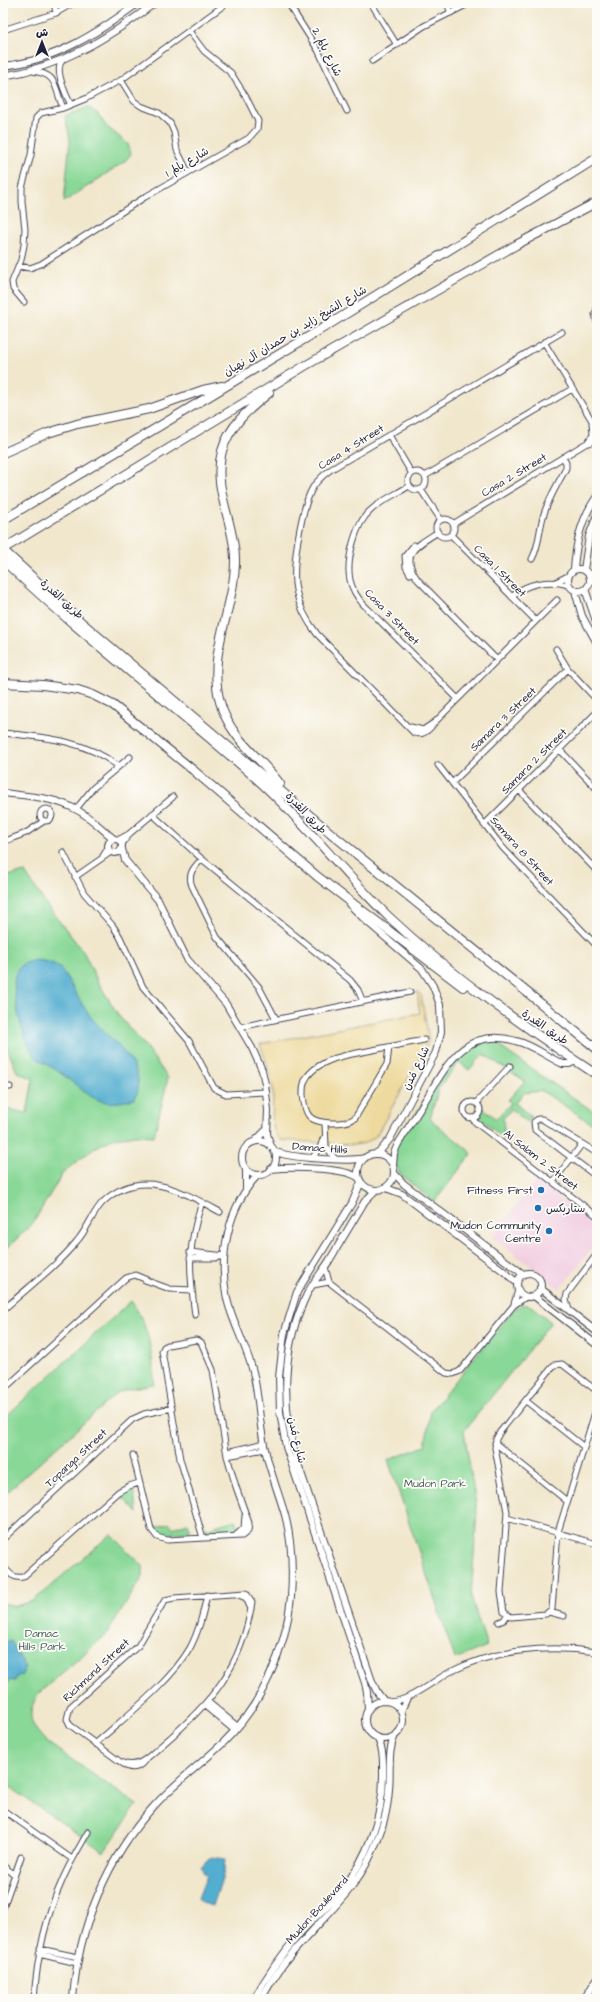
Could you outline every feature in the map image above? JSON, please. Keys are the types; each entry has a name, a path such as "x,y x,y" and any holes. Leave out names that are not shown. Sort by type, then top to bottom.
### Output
{"main road":[{"name":"شارع الشيخ زايد بن حمدان آل نهيان","path":"3,520 333,322 597,158"},
{"path":"557,183 572,179 597,164"},
{"path":"3,549 304,367 516,245 597,202"},
{"path":"287,795 272,775 250,753 238,738 220,702 217,672 218,652 232,598 235,567 233,535 222,494 219,472 225,442 236,423 253,406 304,367"},
{"path":"3,453 48,433 77,424 149,409 203,390 225,386"},
{"name":"طريق القدرة","path":"3,549 78,624 287,795 333,835 597,1049"},
{"name":"طريق القدرة","path":"3,560 263,785 307,828 363,891 448,969 502,1011 597,1075"},
{"path":"3,683 43,685 78,690 93,695 113,705 182,760 344,898 456,982 502,1011"}],"street":[{"path":"54,3 56,13"},
{"path":"3,30 56,13 73,3"},
{"path":"3,72 7,70 5,65 42,57 74,44 98,31 138,3"},
{"path":"3,76 32,71 62,61 103,40 155,3"},
{"path":"24,302 12,285 12,278 18,266 25,237 22,188 31,156 34,121 41,113 71,105 121,80 227,3"},
{"name":"شارع بالم 2","path":"288,3 318,50 347,111"},
{"path":"371,3 397,45"},
{"path":"447,3 451,13"},
{"path":"372,61 424,26 451,13 459,6 470,3"},
{"name":"شارع بالم 1","path":"18,266 30,268 38,266 188,172 253,136 258,125 256,118 234,77 224,66 204,51 189,31"},
{"path":"62,61 59,66 60,76 71,105"},
{"path":"32,71 45,72 52,78 63,108"},
{"path":"52,78 55,75 60,76"},
{"path":"121,80 134,101 141,106 159,112 170,123 174,132 177,150 188,172"},
{"path":"55,89 60,90 63,86"},
{"path":"597,309 595,314 597,322"},
{"name":"Casa 4 Street","path":"556,600 435,722 429,730 422,734 414,733 312,627 305,616 295,588 295,560 310,492 315,483 330,470 562,332"},
{"path":"544,342 597,428"},
{"path":"425,476 572,389"},
{"path":"585,444 593,435 591,420"},
{"path":"389,435 412,474"},
{"name":"Casa 2 Street","path":"453,524 585,444 592,442 597,435"},
{"path":"532,559 550,497 566,468 566,463 563,457"},
{"path":"412,474 420,473 425,476"},
{"path":"412,474 408,481 410,486 416,490 421,490"},
{"path":"421,490 426,482 425,476"},
{"name":"Casa 3 Street","path":"410,486 376,506 362,520 352,550 349,570 350,580 357,597 363,604 458,699"},
{"path":"421,490 441,520"},
{"path":"512,597 524,588 555,582 568,576 574,569 579,532 584,518 597,496"},
{"path":"590,583 585,571 589,536 597,515"},
{"path":"441,520 449,520 453,524 454,530 451,535 442,536 438,532 437,524 441,520"},
{"path":"438,532 414,549 409,558 410,568 418,580 497,660"},
{"name":"Casa 1 Street","path":"451,535 536,621"},
{"path":"574,569 585,571 597,577 585,589 575,590"},
{"path":"568,576 568,585"},
{"path":"555,582 568,585 575,590 582,616 597,643"},
{"path":"585,589 597,624"},
{"path":"556,649 568,669 597,700"},
{"name":"Samara 3 Street","path":"452,783 568,669"},
{"name":"Samara 2 Street","path":"484,825 597,712"},
{"path":"3,733 47,738 72,743 94,751 118,766"},
{"path":"560,750 597,789"},
{"path":"76,809 93,788 130,756"},
{"name":"Samara 8 Street","path":"438,765 484,825 508,853 597,946"},
{"path":"519,790 597,871"},
{"path":"3,793 49,799 76,809 102,831 158,900 187,959 223,1001 240,1026 257,1058 266,1092 267,1129 274,1163 271,1169 258,1175 246,1188 231,1222 225,1256 227,1298 254,1375 264,1446 285,1517 289,1537 291,1557 290,1598 283,1638 274,1664 260,1694 236,1728 224,1742 184,1776 159,1800 128,1838 107,1874 94,1904 78,1960 73,1999"},
{"path":"75,877 102,857 173,797"},
{"path":"152,814 202,859 350,980 358,990 363,1002"},
{"path":"3,842 26,833 44,821"},
{"path":"63,852 84,893 113,926 142,987 188,1042 214,1088 226,1094 266,1092"},
{"path":"202,859 191,871 190,881 192,886 217,937 259,987 276,1019"},
{"name":"شارع مُدن","path":"344,898 365,920 418,964 430,980 436,992 441,1019 440,1039 433,1058 390,1139 382,1150 375,1154"},
{"path":"240,1026 410,992"},
{"path":"389,1047 387,1064 356,1116 344,1122 325,1122 311,1118 305,1110 303,1088 308,1076 325,1063 336,1058 389,1047 424,1040"},
{"name":"شارع مُدن","path":"393,1166 396,1148 452,1058 461,1050 483,1040 516,1040 563,1064 569,1064 576,1061"},
{"path":"476,1103 510,1066"},
{"path":"3,1087 10,1087"},
{"path":"414,1095 424,1101"},
{"path":"470,1102 476,1103 480,1111 477,1116 472,1118 466,1115 464,1109 470,1102"},
{"path":"477,1116 480,1125"},
{"name":"Al Salam 2 Street","path":"472,1118 597,1216"},
{"path":"597,1153 542,1119 534,1122 536,1130 597,1177"},
{"path":"313,1157 320,1148 324,1134 325,1122"},
{"path":"246,1188 246,1169 243,1164 242,1154 249,1145 267,1129"},
{"path":"324,1134 327,1149 336,1159 335,1166 337,1171"},
{"path":"254,1142 261,1142 272,1149"},
{"path":"553,1182 582,1144"},
{"name":"Damac Hills","path":"272,1149 282,1155 355,1160 366,1158"},
{"path":"375,1154 388,1158 393,1166 394,1173 392,1181 386,1188 375,1191 365,1187 360,1180 359,1167 366,1158 375,1154"},
{"name":"Damac Hills","path":"271,1169 293,1168 337,1171 351,1173 360,1180"},
{"path":"246,1169 258,1175"},
{"path":"394,1173 404,1184 524,1274 535,1275 540,1280 540,1288 534,1296"},
{"name":"شارع مُدن","path":"360,1180 352,1203 297,1292 284,1334 279,1377 280,1412 286,1447 368,1692 368,1709"},
{"path":"3,1310 71,1248 84,1232 102,1204 112,1195 137,1185 164,1185 220,1212"},
{"path":"386,1188 406,1197 506,1273 526,1297"},
{"name":"شارع مُدن","path":"375,1191 366,1201 325,1267 312,1285 298,1317 288,1358 286,1400 296,1458 370,1677 377,1692 387,1702"},
{"path":"195,1314 190,1255 192,1233 202,1202"},
{"path":"190,1255 215,1258 225,1256"},
{"path":"569,1310 566,1300 567,1294 595,1256"},
{"path":"325,1267 329,1282 446,1373 453,1374 460,1371 514,1304 526,1297 534,1296 597,1345"},
{"path":"514,1304 517,1287 524,1274"},
{"path":"3,1390 121,1282 132,1275 139,1276 170,1289 192,1290"},
{"path":"312,1285 329,1282"},
{"path":"540,1288 597,1332"},
{"path":"133,1455 151,1529 157,1537 167,1540 203,1538 234,1536 244,1528 245,1515 227,1454 213,1370 201,1342 196,1340 173,1344 166,1351 163,1359 182,1464 203,1538"},
{"path":"564,1616 550,1612 543,1615 515,1617 507,1615 503,1608 501,1592 507,1518 495,1443 500,1432 554,1365 558,1363 566,1366 597,1391"},
{"path":"526,1401 584,1447"},
{"path":"550,1612 552,1605 558,1532 597,1406"},
{"name":"Topanga Street","path":"3,1539 133,1419 144,1414 172,1408"},
{"path":"495,1443 567,1501"},
{"path":"227,1454 264,1446"},
{"path":"3,1566 15,1577 23,1577 118,1492 129,1486 139,1484"},
{"path":"507,1518 597,1544"},
{"name":"Richmond Street","path":"243,1592 249,1595 252,1602 251,1610 246,1630 234,1661 221,1685 207,1704 188,1723 144,1760 135,1765 123,1763 70,1725 67,1719 70,1707 138,1646 165,1600 207,1595 243,1592"},
{"path":"95,1744 163,1682 182,1660 196,1634 207,1595"},
{"path":"499,1622 504,1620 507,1615"},
{"path":"387,1702 397,1706 401,1712 402,1724 395,1735 383,1739 376,1738 366,1727 365,1715 368,1709 378,1702 407,1699 452,1671 502,1654 527,1650 554,1648 597,1652"},
{"path":"401,1712 407,1699"},
{"path":"207,1704 236,1728"},
{"name":"Mudon Boulevard","path":"261,1999 295,1950 342,1900 366,1866 378,1838 386,1813 389,1791 390,1748 395,1735"},
{"name":"Mudon Boulevard","path":"254,1999 271,1971 292,1944 342,1890 365,1853 374,1827 382,1792 381,1745 376,1738"},
{"path":"3,1810 72,1859"},
{"path":"34,1999 40,1952 53,1903 72,1859 88,1832"},
{"path":"3,1908 21,1857"},
{"path":"3,1866 14,1874"},
{"path":"40,1952 78,1960"},
{"path":"584,1999 597,1979"}],"shaded area":[{"name":"Mudon Community Centre","path":"536,1180 597,1227 597,1242 560,1289 492,1237"}],"green space":[{"path":"88,107 98,114 106,126 128,144 131,154 124,162 64,202 70,139 65,116"},
{"path":"25,872 45,903 83,951 98,982 119,1016 146,1047 168,1078 154,1136 136,1135 114,1138 98,1146 76,1162 62,1174 33,1223 3,1252 3,1108 27,1113 33,1079 17,1072 3,1038 3,877"},
{"path":"491,1040 499,1041 503,1049 597,1114 597,1127 542,1091 524,1093 515,1103 531,1117 527,1122 511,1109 503,1119 505,1139 480,1117 482,1107 496,1119 511,1103 508,1100 525,1081 483,1054 469,1070 459,1062 439,1087 430,1119 472,1153 435,1201 431,1200 400,1174 395,1163 396,1147 429,1092 466,1047"},
{"path":"131,1301 146,1330 153,1362 154,1384 127,1389 117,1393 3,1496 3,1419"},
{"name":"Mudon Park","path":"522,1304 531,1306 551,1322 464,1431 477,1511 471,1597 487,1646 455,1659 388,1460 425,1446 431,1411 514,1309"},
{"path":"125,1489 131,1489 134,1494 137,1513 119,1493"},
{"path":"235,1520 238,1527 233,1531 206,1532 205,1529"},
{"path":"170,1523 172,1528 188,1523 190,1529 189,1532 163,1534 158,1532 156,1527"},
{"name":"Damac Hills Park","path":"111,1534 143,1566 143,1576 107,1634 39,1693 32,1707 31,1714 37,1731 48,1743 137,1805 104,1852 3,1783 3,1603 15,1606 33,1601"}],"sand":[{"path":"417,991 421,995 429,1041 376,1136 366,1143 354,1145 281,1140 274,1130 272,1117 272,1083 260,1044 420,1013"}],"water":[{"path":"35,960 49,962 61,969 90,1016 126,1054 138,1076 138,1087 134,1099 120,1102 100,1101 92,1097 34,1055 25,1038 21,1026 14,988 17,970 25,963"},
{"path":"7,1641 11,1641 25,1667 22,1675 17,1676 15,1681 9,1680 7,1684 4,1685 3,1645"},
{"path":"212,1857 225,1859 224,1872 213,1906 202,1903 198,1898 207,1875 201,1867"}],"place":[{"name":"Fitness First","path":"541,1190"},
{"name":"ستاربكس","path":"538,1208"},
{"name":"Mudon Community Centre","path":"549,1231"}]}
